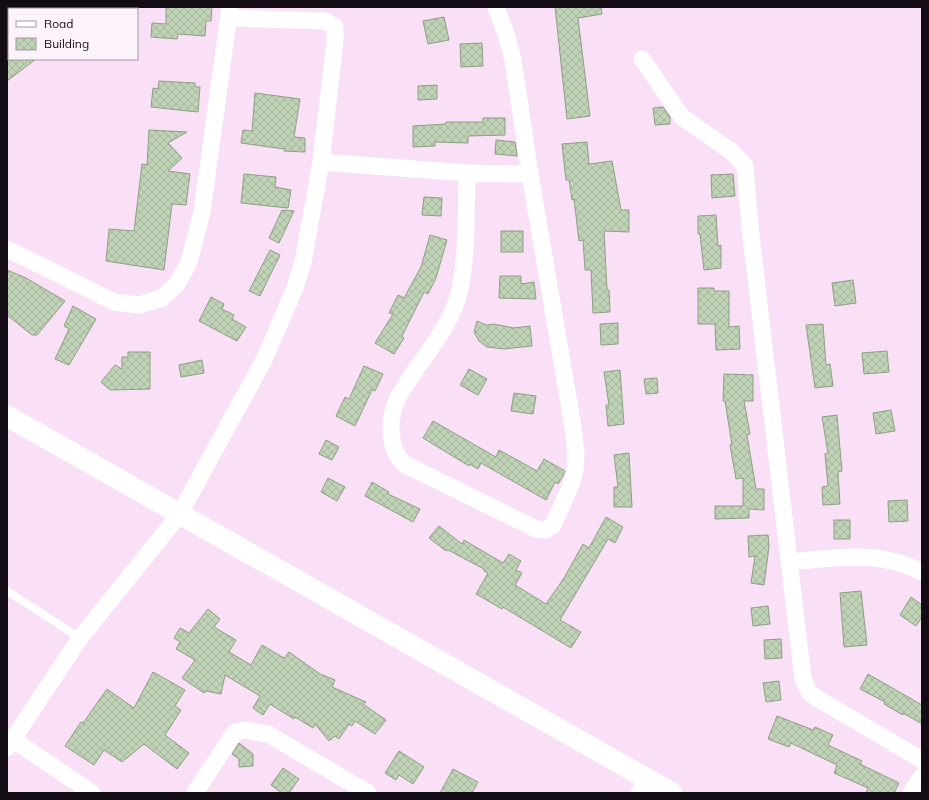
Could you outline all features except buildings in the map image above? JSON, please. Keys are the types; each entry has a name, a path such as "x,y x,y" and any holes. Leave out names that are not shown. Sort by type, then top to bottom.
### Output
{"street":[{"path":"467,173 463,272 457,299 448,322 399,397 392,421 391,436 399,459 404,464 536,529 545,530 553,525 570,487 575,471 576,454 573,427 530,174 513,60 496,7"},
{"path":"7,249 114,302 139,305 162,298 177,284 189,262 202,212 230,13 326,22 335,27 335,41 321,162 304,262 295,288 264,360 180,515 80,638 10,743 92,793"},
{"path":"642,59 682,117 732,152 745,166 750,228 803,679 809,692 922,760"},
{"path":"321,162 467,173 530,174"},
{"path":"7,416 180,515 643,786 672,793"},
{"path":"789,562 859,556 878,557 893,560 922,572"},
{"path":"195,793 232,736 236,732 245,730 268,734 368,793"},
{"path":"911,793 922,776"}],"lane":[{"path":"7,591 80,638"}]}
